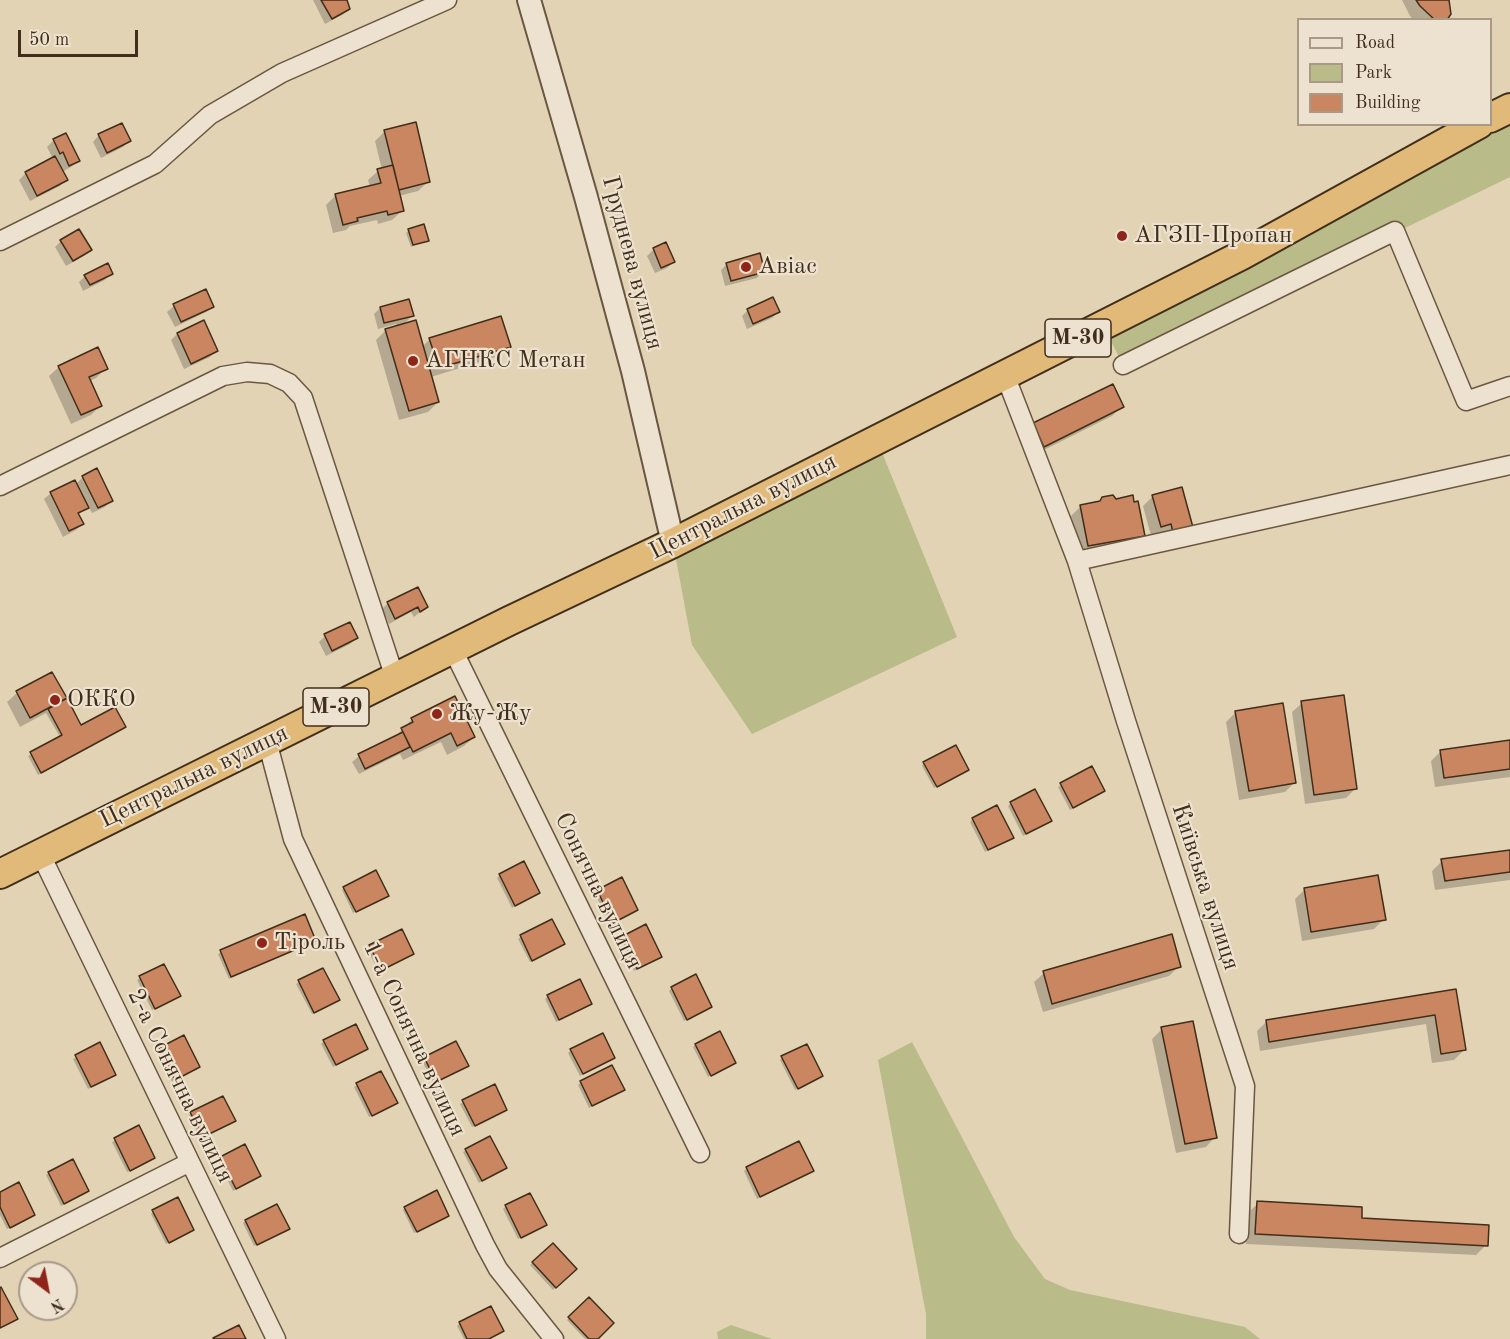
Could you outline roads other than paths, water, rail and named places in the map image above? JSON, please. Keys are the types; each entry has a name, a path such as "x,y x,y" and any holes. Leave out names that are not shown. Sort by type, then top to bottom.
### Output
{"highway":[{"path":"1492,117 1510,108"},
{"name":"Центральна вулиця","path":"0,874 673,543 1242,255 1475,126"}],"street":[{"path":"0,242 155,164 210,115 282,73 447,0"},
{"name":"Груднева вулиця","path":"529,0 630,360 673,543"},
{"path":"1123,365 1395,231 1466,401 1510,386"},
{"path":"0,486 223,376 247,372 270,374 289,383 303,398 395,678"},
{"name":"Київська вулиця","path":"1005,375 1077,561 1126,721 1245,1086 1239,1234"},
{"path":"1077,561 1510,465"},
{"name":"Сонячна вулиця","path":"453,650 700,1153"},
{"name":"1-а Сонячна вулиця","path":"267,741 293,839 485,1245 498,1269 554,1339"},
{"name":"2-а Сонячна вулиця","path":"40,853 276,1339"},
{"path":"0,1258 190,1162"}],"place":[{"name":"АГЗП-Пропан","path":"1122,236"},
{"name":"Авіас","path":"746,267"},
{"name":"АГНКС Метан","path":"413,361"},
{"name":"ОККО","path":"55,700"},
{"name":"Жу-Жу","path":"437,714"},
{"name":"Тіроль","path":"262,943"}]}
